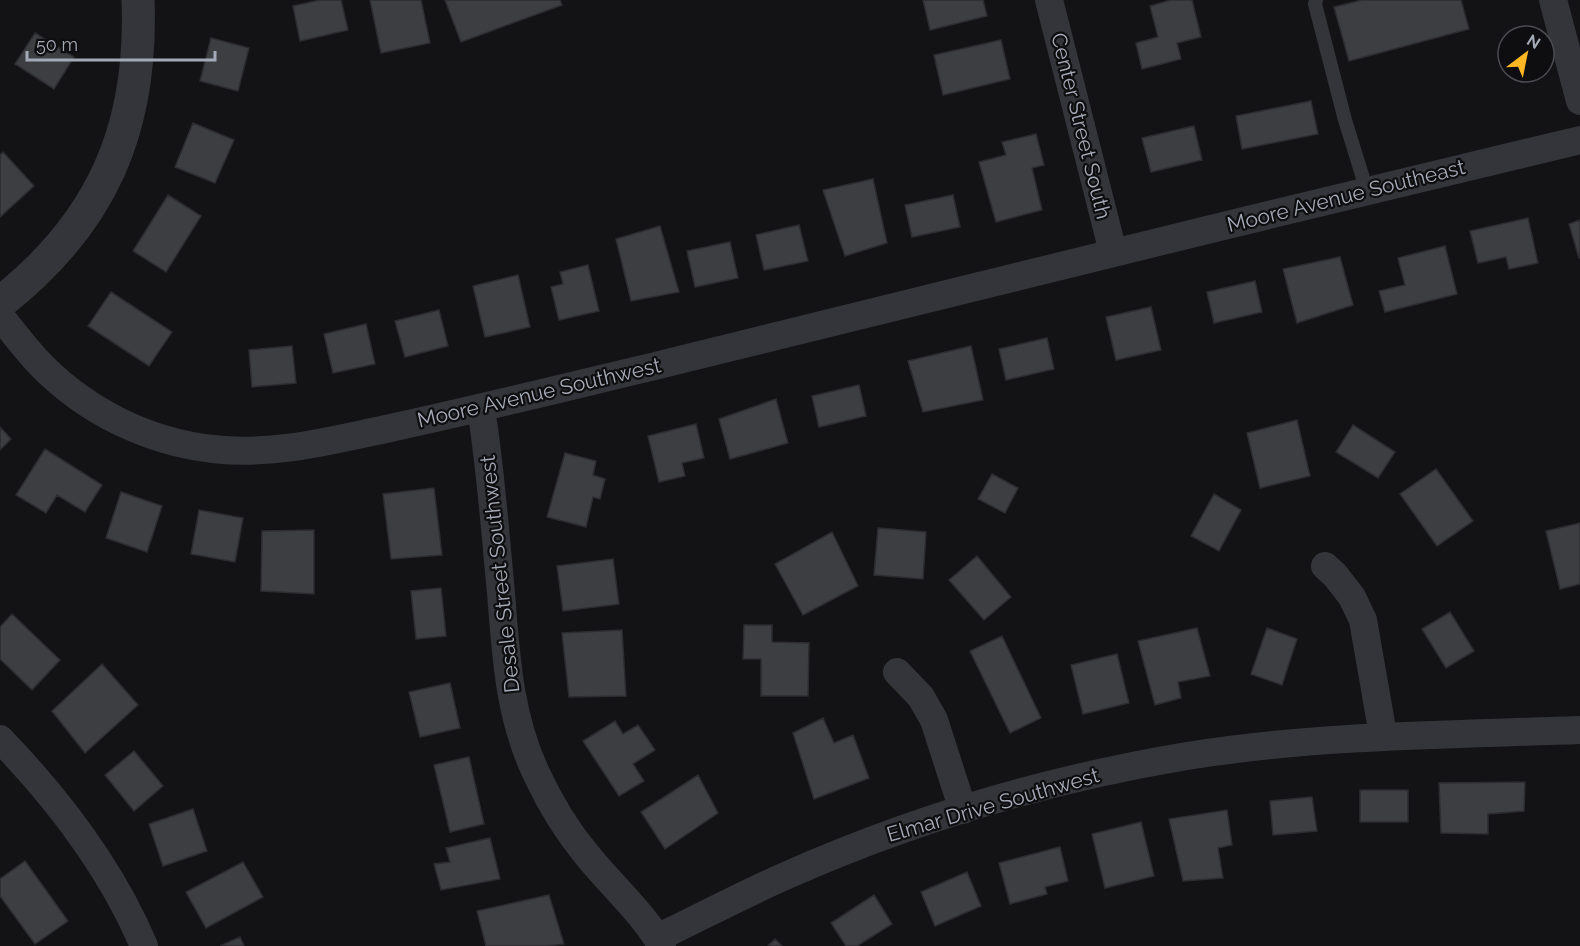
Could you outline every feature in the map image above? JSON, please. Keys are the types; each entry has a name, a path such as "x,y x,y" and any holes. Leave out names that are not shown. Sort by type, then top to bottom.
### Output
{"street":[{"path":"0,303 27,282 58,251 85,214 108,173 126,128 136,83 140,39 138,0"},
{"name":"Center Street South","path":"1049,0 1113,252"},
{"path":"1553,0 1580,101"},
{"name":"Moore Avenue Southeast","path":"1113,252 1580,140"},
{"name":"Moore Avenue Southwest","path":"0,316 47,371 80,398 117,421 195,447 255,452 290,449 481,409 1113,252"},
{"name":"Desale Street Southwest","path":"481,409 489,456 509,687 520,733 536,774 558,814 587,855 638,911 660,942"},
{"path":"1325,566 1352,597 1363,620 1383,735"},
{"path":"897,672 921,697 934,720 963,810"},
{"name":"Elmar Drive Southwest","path":"660,942 783,877 873,841 1013,795 1098,774 1187,756 1289,743 1383,735 1580,730"},
{"path":"0,739 33,773 74,823 111,880 144,946"}],"lane":[{"path":"1316,0 1315,4 1345,120 1367,191"}],"building":[{"path":"320,0 341,0 348,30 300,41 293,6"},
{"path":"370,0 421,0 430,43 381,53"},
{"path":"445,0 560,0 562,5 461,42"},
{"path":"923,0 983,0 987,16 930,30"},
{"path":"1171,0 1192,0 1201,37 1177,43 1181,59 1142,69 1136,43 1158,37 1150,6"},
{"path":"1362,0 1461,0 1469,29 1349,61 1334,7"},
{"path":"35,33 74,57 54,89 15,64"},
{"path":"211,38 249,48 238,91 200,81"},
{"path":"1001,40 1010,79 943,95 934,55"},
{"path":"1311,101 1318,134 1242,149 1236,116"},
{"path":"193,123 234,140 215,183 175,167"},
{"path":"1194,126 1202,160 1151,172 1142,138"},
{"path":"1036,134 1044,165 1032,168 1042,210 996,222 979,162 1006,155 1002,142"},
{"path":"3,152 34,186 0,217 0,155"},
{"path":"873,179 887,243 845,256 823,190"},
{"path":"168,195 201,216 166,272 133,251"},
{"path":"953,195 960,227 912,237 905,205"},
{"path":"1528,218 1538,263 1509,269 1506,257 1478,263 1470,231"},
{"path":"1580,220 1580,258 1579,258 1569,224"},
{"path":"799,225 808,261 764,270 756,235"},
{"path":"660,226 679,292 631,301 616,239"},
{"path":"730,242 738,278 695,287 687,251"},
{"path":"1445,246 1457,294 1385,312 1379,291 1405,285 1398,258"},
{"path":"1340,257 1353,305 1297,323 1283,269"},
{"path":"588,265 599,311 559,320 551,287 563,284 560,272"},
{"path":"518,275 530,327 485,337 473,286"},
{"path":"1255,281 1262,312 1214,323 1207,292"},
{"path":"111,292 172,332 149,366 88,326"},
{"path":"1151,307 1161,350 1116,360 1106,317"},
{"path":"439,310 448,346 405,357 395,321"},
{"path":"366,324 375,364 333,373 324,334"},
{"path":"1047,338 1054,369 1006,380 999,349"},
{"path":"292,346 296,383 252,387 249,350"},
{"path":"971,346 983,400 923,412 908,361"},
{"path":"859,385 866,416 819,427 812,396"},
{"path":"776,399 788,443 730,459 719,419"},
{"path":"1297,420 1310,476 1260,488 1247,433"},
{"path":"696,424 704,458 682,463 685,476 659,482 648,436"},
{"path":"1353,425 1395,452 1378,478 1336,452"},
{"path":"0,427 11,439 0,450"},
{"path":"45,449 102,485 85,512 57,495 46,513 16,495"},
{"path":"565,453 596,461 593,475 605,479 600,499 593,497 586,527 547,517"},
{"path":"1436,469 1473,521 1437,546 1400,494"},
{"path":"992,474 1018,488 1005,513 978,499"},
{"path":"434,488 442,555 391,559 383,494"},
{"path":"121,492 162,506 147,552 106,538"},
{"path":"1214,494 1241,510 1219,551 1191,536"},
{"path":"199,510 243,518 235,562 191,554"},
{"path":"1580,523 1580,584 1560,589 1546,531"},
{"path":"878,528 926,532 923,579 874,575"},
{"path":"314,530 314,594 261,591 262,531"},
{"path":"832,532 858,586 803,615 775,564"},
{"path":"977,556 1011,597 984,620 949,580"},
{"path":"613,559 619,604 563,611 557,566"},
{"path":"441,588 446,636 416,639 411,591"},
{"path":"1450,612 1474,651 1446,668 1422,629"},
{"path":"12,614 60,660 32,690 0,659 0,627"},
{"path":"744,625 772,625 772,642 809,643 808,696 761,696 761,659 743,659"},
{"path":"1197,628 1210,676 1178,682 1181,698 1155,705 1138,641"},
{"path":"1267,628 1297,639 1282,685 1251,674"},
{"path":"622,630 626,696 569,697 562,633"},
{"path":"1002,636 1041,718 1010,733 970,651"},
{"path":"1117,654 1129,703 1083,714 1071,665"},
{"path":"102,664 138,705 85,753 52,711"},
{"path":"450,683 460,728 420,737 409,692"},
{"path":"823,718 834,743 853,735 869,778 814,799 793,733"},
{"path":"615,721 623,734 638,725 655,750 633,764 644,781 619,796 583,741"},
{"path":"134,751 163,786 134,811 105,775"},
{"path":"469,757 484,824 450,832 434,765"},
{"path":"698,775 718,813 665,849 641,812"},
{"path":"1525,782 1524,811 1488,814 1488,834 1441,833 1439,783"},
{"path":"1360,790 1408,790 1408,822 1360,822"},
{"path":"1312,797 1317,831 1273,835 1270,801"},
{"path":"193,809 207,851 163,866 149,824"},
{"path":"1227,810 1232,845 1218,848 1223,878 1183,881 1169,819"},
{"path":"1141,822 1154,876 1105,888 1092,834"},
{"path":"490,838 500,879 441,890 434,864 450,862 446,848"},
{"path":"1060,847 1068,881 1045,887 1047,894 1010,904 999,863"},
{"path":"25,861 68,921 35,944 0,896 0,879"},
{"path":"243,862 263,897 206,928 186,892"},
{"path":"967,872 981,906 935,926 921,892"},
{"path":"549,895 564,944 486,946 477,911"},
{"path":"874,895 892,924 857,946 846,946 831,923"},
{"path":"240,937 244,946 220,946"},
{"path":"775,939 782,946 768,946"}]}
